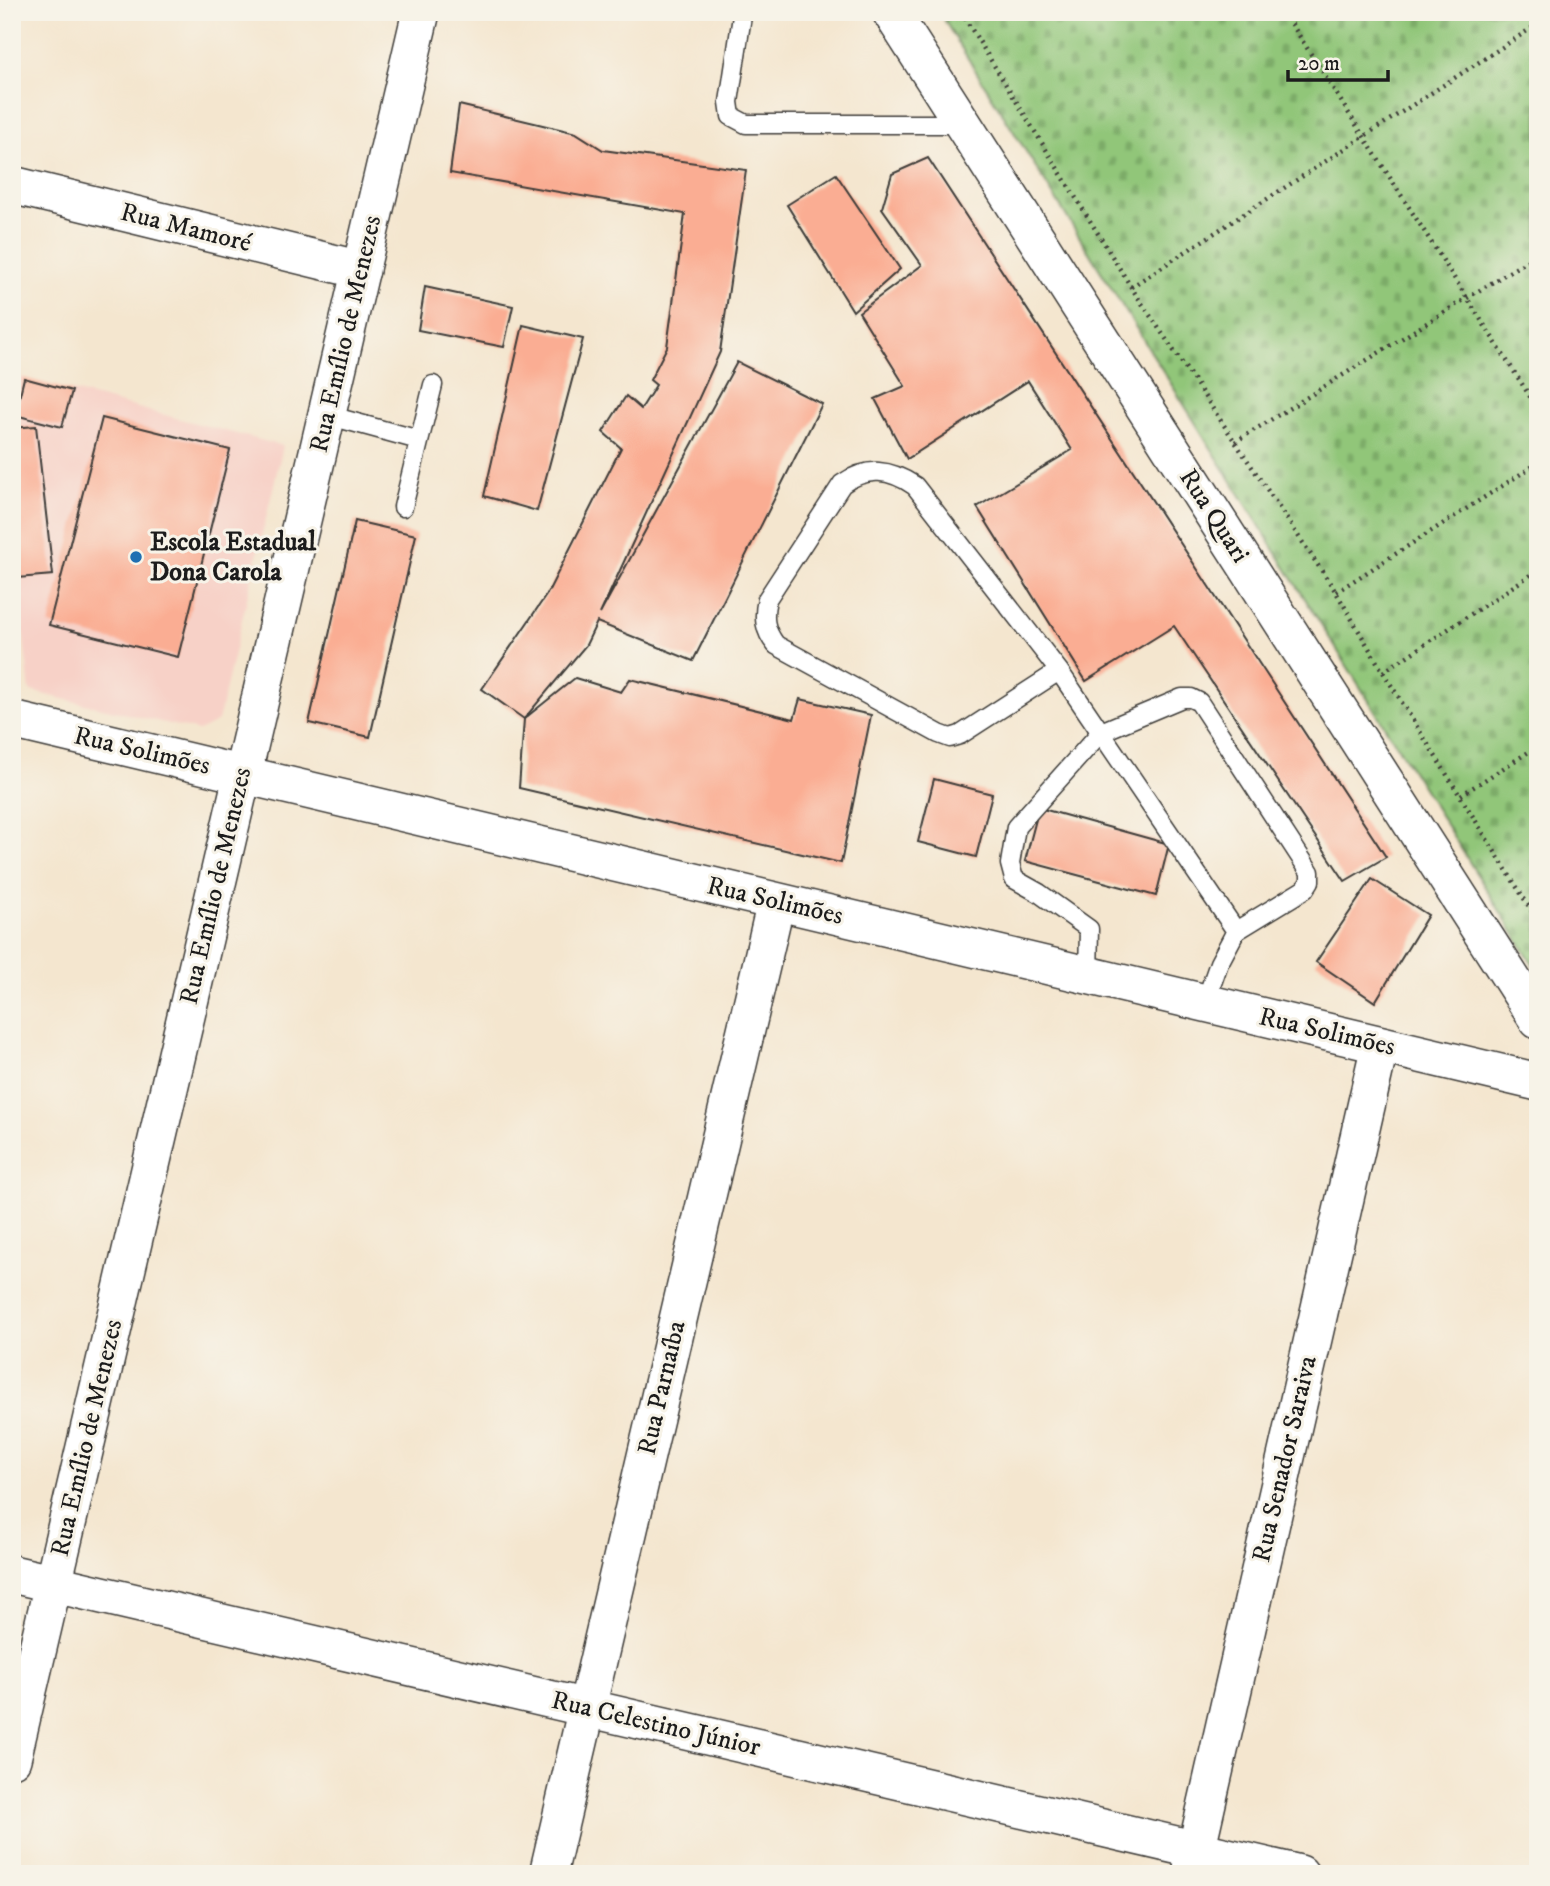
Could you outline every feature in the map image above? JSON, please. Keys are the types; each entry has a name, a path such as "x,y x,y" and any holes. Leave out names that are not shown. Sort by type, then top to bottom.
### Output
{"street":[{"name":"Rua Emílio de Menezes","path":"12,1759 421,12"},
{"name":"Rua Quari","path":"891,12 1538,1020"},
{"name":"Rua Mamoré","path":"12,185 361,270"},
{"name":"Rua Solimões","path":"12,720 1538,1082"},
{"name":"Rua Parnaíba","path":"548,1874 776,902"},
{"name":"Rua Senador Saraiva","path":"1193,1862 1380,1045"},
{"name":"Rua Celestino Júnior","path":"12,1574 587,1708 1193,1862 1300,1874"}],"lane":[{"path":"742,16 729,102 731,116 746,124 963,124"},
{"path":"403,507 433,385"},
{"path":"327,415 419,440"},
{"path":"1059,671 960,735 950,738 776,645 769,636 764,613 767,599 842,484 853,476 866,472 892,472 915,486 1059,671 1236,931"},
{"path":"1088,975 1089,929 1039,893 1014,879 1010,864 1016,827 1101,732 1182,698 1191,698 1199,702 1310,872 1310,881 1305,889 1236,931 1219,963 1205,1003"}],"path":[{"path":"961,12 1131,286 1336,592 1538,922"},
{"path":"1284,12 1538,409"},
{"path":"1131,286 1538,24"},
{"path":"1235,442 1538,254"},
{"path":"1336,592 1538,463"},
{"path":"1383,672 1538,570"},
{"path":"1461,795 1538,746"}],"shaded area":[{"name":"Escola Estadual Dona Carola","path":"12,375 283,446 218,721 199,731 30,691 12,535"}],"green space":[{"path":"939,12 1538,12 1538,972"}],"building":[{"path":"459,105 576,133 603,150 746,170 720,352 600,614 737,362 822,404 693,661 597,622 586,645 524,719 482,689 547,594 621,448 603,432 626,396 641,409 656,385 650,380 667,347 685,214 450,173"},
{"path":"928,158 1386,857 1345,881 1174,626 1086,681 977,507 1072,450 1028,381 907,459 875,399 905,386 859,312 922,265 882,208 892,174"},
{"path":"836,174 900,269 853,311 787,205"},
{"path":"425,287 513,306 504,347 418,330"},
{"path":"523,325 583,339 537,511 484,496"},
{"path":"24,378 72,391 62,427 15,415"},
{"path":"102,418 230,450 178,657 49,625"},
{"path":"36,426 53,575 17,578 12,535 12,428"},
{"path":"355,521 416,535 370,737 309,723"},
{"path":"575,678 621,692 630,679 794,719 800,699 871,715 841,863 519,788 524,719"},
{"path":"934,779 992,794 976,857 918,842"},
{"path":"1039,808 1169,844 1156,896 1025,861"},
{"path":"1372,879 1428,915 1375,1002 1316,962"}],"place":[{"name":"Escola Estadual Dona Carola","path":"136,557"}]}
